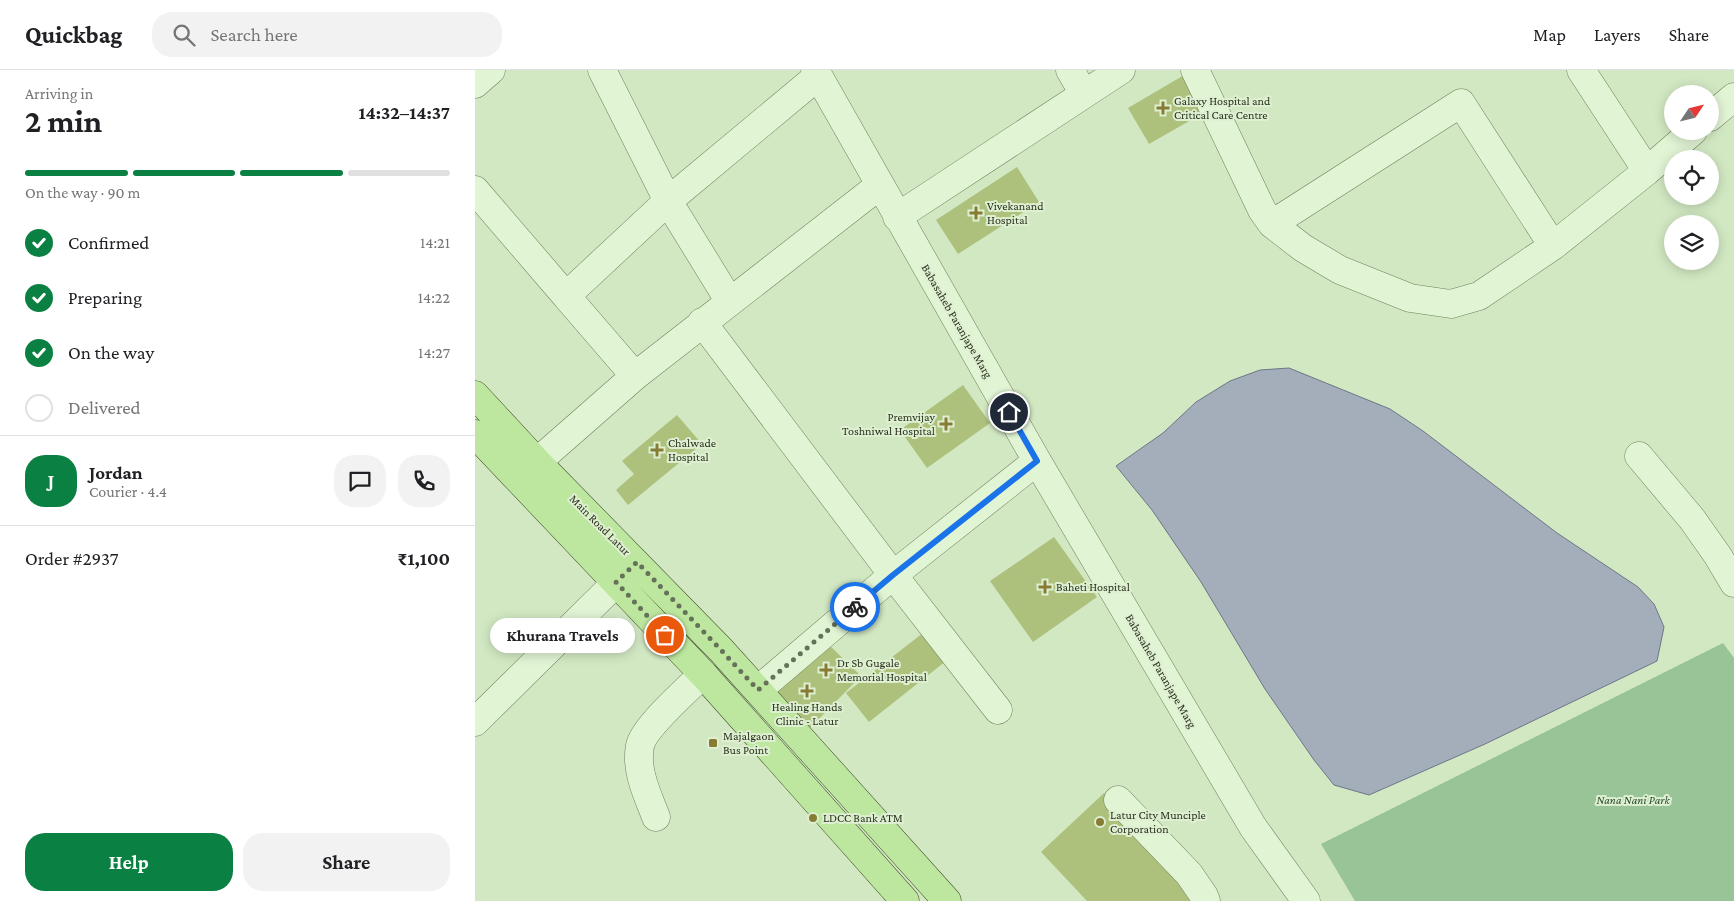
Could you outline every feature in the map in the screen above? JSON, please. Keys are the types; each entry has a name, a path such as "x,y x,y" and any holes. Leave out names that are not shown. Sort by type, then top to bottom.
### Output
{"main road":[{"name":"Main Road Latur","path":"475,395 537,462 637,562 721,650 947,901"},
{"path":"475,434 703,674 905,901"}],"street":[{"path":"475,84 491,70"},
{"path":"602,70 667,201 730,302"},
{"path":"1070,70 1084,94"},
{"path":"897,216 1121,70"},
{"path":"1195,70 1262,210 1272,224 1303,248 1340,270 1410,298 1451,304 1479,296 1553,246 1683,140"},
{"path":"1581,70 1647,171"},
{"path":"566,296 667,201 817,73"},
{"name":"Babasaheb Paranjape Marg","path":"817,73 1037,461 1253,827 1306,901"},
{"path":"1719,110 1734,97"},
{"path":"1272,224 1461,103 1553,246"},
{"path":"537,462 635,376 880,185"},
{"path":"475,190 635,376"},
{"path":"702,322 893,575 998,710"},
{"path":"1639,456 1692,519 1734,583"},
{"path":"758,690 893,575 1037,461"},
{"path":"475,722 637,562"},
{"path":"657,817 645,786 639,763 640,745 650,727 703,674"},
{"path":"1118,800 1189,874 1206,901"}],"green space":[{"name":"Nana Nani Park","path":"1723,643 1734,658 1734,901 1355,901 1321,844"}],"shaded area":[{"path":"1289,368 1390,409 1423,431 1557,533 1638,587 1654,604 1664,627 1657,661 1485,744 1369,795 1334,785 1314,760 1265,689 1201,582 1152,510 1116,466 1163,433 1196,402 1230,381 1260,370"}],"building":[{"path":"1191,71 1212,108 1149,144 1128,108"},
{"path":"1017,167 1039,202 958,254 936,220"},
{"path":"963,385 990,423 927,468 900,430"},
{"path":"677,415 702,444 628,505 616,490 634,474 622,461"},
{"path":"1054,537 1097,597 1033,642 990,581"},
{"path":"928,629 951,657 869,722 846,693"},
{"path":"826,642 861,676 808,730 773,696"},
{"name":"Latur City Munciple Corporation","path":"1104,793 1194,901 1087,901 1041,852"}],"way so far":[{"path":"665,635 616,582 637,562 758,690 855,607"}],"place":[{"name":"Galaxy Hospital and Critical Care Centre","path":"1163,108"},
{"name":"Vivekanand Hospital","path":"976,213"},
{"name":"Premvijay Toshniwal Hospital","path":"946,424"},
{"name":"Chalwade Hospital","path":"657,450"},
{"name":"Baheti Hospital","path":"1045,587"},
{"name":"Khurana Travels","path":"665,635"},
{"name":"Dr Sb Gugale Memorial Hospital","path":"826,670"},
{"name":"Healing Hands Clinic - Latur","path":"807,691"},
{"name":"Majalgaon Bus Point","path":"713,743"},
{"name":"LDCC Bank ATM","path":"813,818"},
{"name":"Latur City Munciple Corporation","path":"1100,822"}],"route":[{"path":"855,607 1037,461 1009,412"}]}
